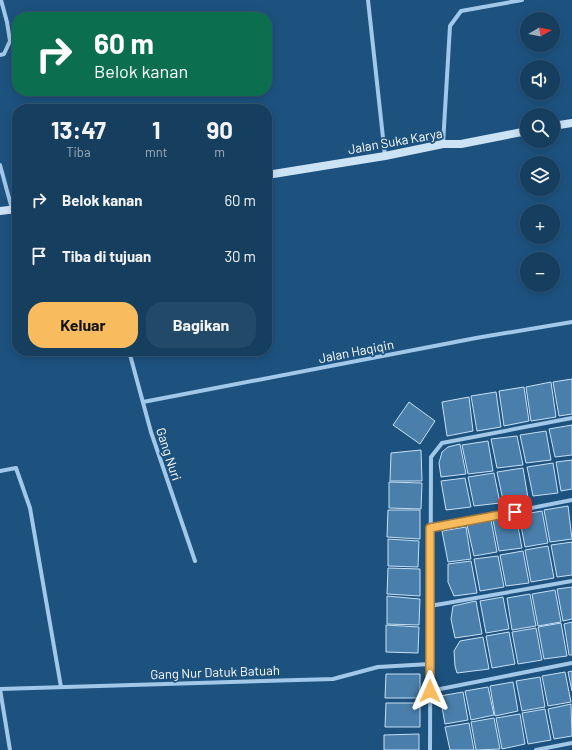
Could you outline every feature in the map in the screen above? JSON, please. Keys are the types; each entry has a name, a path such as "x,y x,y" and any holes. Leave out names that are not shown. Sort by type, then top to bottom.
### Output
{"main road":[{"path":"560,125 572,123"},
{"name":"Jalan Suka Karya","path":"272,174 385,156 443,144 461,144 520,133"},
{"path":"0,211 12,210"}],"street":[{"path":"0,55 4,54 10,41 1,0"},
{"path":"368,0 385,156"},
{"path":"443,144 450,26 461,11 522,0"},
{"path":"0,165 12,204"},
{"name":"Jalan Haqiqin","path":"143,402 476,338 572,322"},
{"name":"Gang Nuri","path":"129,356 151,432 194,561"},
{"path":"430,750 430,457 442,443 572,418"},
{"path":"0,471 16,468 30,508 61,687"},
{"path":"430,528 572,500"},
{"path":"430,606 572,581"},
{"path":"430,691 572,663"},
{"name":"Gang Nur Datuk Batuah","path":"0,689 333,678 378,667 430,664"},
{"path":"0,689 10,750"},
{"path":"536,750 572,743"}],"building":[{"path":"572,379 572,414 559,416 553,382"},
{"path":"551,382 556,417 531,421 526,387"},
{"path":"524,387 529,421 504,426 499,391"},
{"path":"496,392 501,427 477,431 471,396"},
{"path":"469,397 473,431 447,436 442,402"},
{"path":"409,402 435,421 420,444 393,425"},
{"path":"572,425 572,455 555,457 549,429"},
{"path":"546,431 551,460 526,463 520,435"},
{"path":"517,436 523,465 497,468 491,439"},
{"path":"488,441 493,471 468,474 462,445"},
{"path":"460,444 466,474 441,477 439,463 442,452 448,447"},
{"path":"421,450 422,481 390,481 391,453"},
{"path":"572,460 572,489 561,491 556,462"},
{"path":"553,463 558,493 533,496 527,467"},
{"path":"523,468 528,498 503,500 497,472"},
{"path":"494,473 500,503 474,506 468,477"},
{"path":"465,478 471,507 446,510 441,481"},
{"path":"389,482 422,483 421,509 389,508"},
{"path":"568,506 572,539 550,542 544,510"},
{"path":"388,510 420,510 420,539 387,537"},
{"path":"542,511 548,543 525,547 519,515"},
{"path":"516,516 522,548 499,551 493,520"},
{"path":"491,520 497,552 474,556 467,525"},
{"path":"466,527 471,559 448,562 442,531"},
{"path":"388,539 419,541 418,567 388,566"},
{"path":"572,542 572,575 557,577 551,545"},
{"path":"548,546 554,578 531,582 525,550"},
{"path":"523,551 529,583 506,586 500,555"},
{"path":"498,556 504,587 480,591 474,559"},
{"path":"471,561 477,593 454,596 448,582 448,564"},
{"path":"388,568 420,569 420,596 387,594"},
{"path":"572,587 572,619 563,621 557,589"},
{"path":"555,590 561,622 538,626 532,594"},
{"path":"530,594 536,626 512,630 507,598"},
{"path":"387,596 420,599 419,625 387,624"},
{"path":"503,597 509,629 486,633 480,601"},
{"path":"476,601 482,634 455,638 451,619 453,606"},
{"path":"572,622 572,655 569,655 564,624"},
{"path":"561,623 567,656 544,659 538,627"},
{"path":"386,625 419,627 418,653 386,652"},
{"path":"536,628 542,660 518,664 512,632"},
{"path":"509,632 515,664 492,668 486,636"},
{"path":"483,637 489,669 457,673 454,651 460,641"},
{"path":"572,671 572,691 568,672"},
{"path":"565,672 571,702 548,706 542,676"},
{"path":"386,674 420,674 420,698 385,698"},
{"path":"540,677 545,707 522,711 516,681"},
{"path":"513,682 518,711 495,716 490,686"},
{"path":"488,687 494,715 471,720 465,691"},
{"path":"463,692 468,720 445,724 440,696"},
{"path":"386,703 420,703 420,727 385,727"},
{"path":"571,704 572,736 554,739 548,709"},
{"path":"545,709 551,740 528,744 522,713"},
{"path":"520,714 525,744 502,749 496,718"},
{"path":"494,718 500,749 476,750 471,722"},
{"path":"469,723 474,750 450,750 445,727"},
{"path":"419,734 419,750 384,750 384,735"}],"route":[{"path":"430,691 430,528 515,512"}]}
